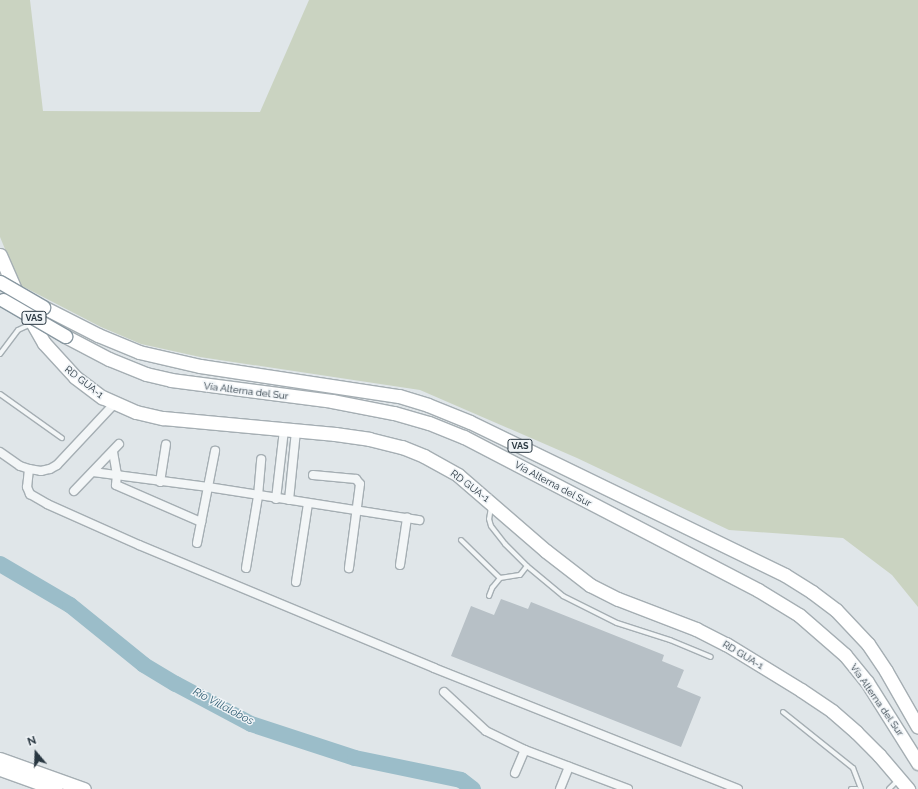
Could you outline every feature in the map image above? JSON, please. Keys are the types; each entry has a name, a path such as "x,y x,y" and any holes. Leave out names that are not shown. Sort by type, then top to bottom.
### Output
{"main road":[{"name":"RD GUA-1","path":"0,255 20,301 44,343 75,377 102,397 136,412 163,418 362,438 402,448 424,456 458,475 546,551 590,584 618,599 696,629 726,644 801,690 832,712 856,732 904,784"},
{"name":"Vía Alterna del Sur","path":"0,282 43,307 98,335 138,352 200,366 399,396 428,404 470,422 773,569 812,592 836,610 868,644 886,671 918,727"},
{"name":"Vía Alterna del Sur","path":"2,299 65,336 109,359 152,375 210,386 332,402 394,413 429,423 464,437 758,590 800,615 845,655 863,677 918,762"},
{"path":"0,759 84,789"},
{"path":"0,769 56,789"}],"street":[{"path":"0,452 20,466 28,469 41,471 57,465 115,403"},
{"path":"276,499 290,431"},
{"path":"289,500 290,431"},
{"path":"74,491 119,444"},
{"path":"160,482 166,444"},
{"path":"197,543 216,451"},
{"path":"113,452 117,474 116,483 120,487 201,522"},
{"path":"246,568 258,496 261,459"},
{"path":"28,469 27,487 30,494 47,504 140,545 434,668 738,789"},
{"path":"93,472 117,474 160,482 208,487 276,499 419,520"},
{"path":"313,475 359,481 360,484 349,568"},
{"path":"296,582 308,504"},
{"path":"400,565 406,518"},
{"path":"444,692 486,731 525,750 569,767 609,785 628,789"},
{"path":"516,773 525,750"},
{"path":"560,789 569,767"}],"lane":[{"path":"0,354 18,330 32,324"},
{"path":"0,394 62,438"},
{"path":"491,502 489,520 491,526 505,544 527,566 563,596 617,623 670,640 711,657"},
{"path":"461,540 500,578"},
{"path":"489,596 492,588 500,578 520,575 527,566"},
{"path":"783,712 853,768 861,789"},
{"path":"889,789 904,784"},
{"path":"851,789 857,789"}],"green space":[{"path":"0,0 30,0 43,111 260,112 309,0 918,0 918,607 892,575 843,538 729,530 577,458 420,390 200,357 141,344 101,327 20,285 0,237"}],"building":[{"path":"501,599 528,609 531,602 664,655 662,661 684,670 677,687 701,697 681,747 451,656 471,606 494,615"}],"waterway":[{"name":"Río Villalobos","path":"0,564 70,605 144,665 251,724 355,758 461,780 473,789"}]}
